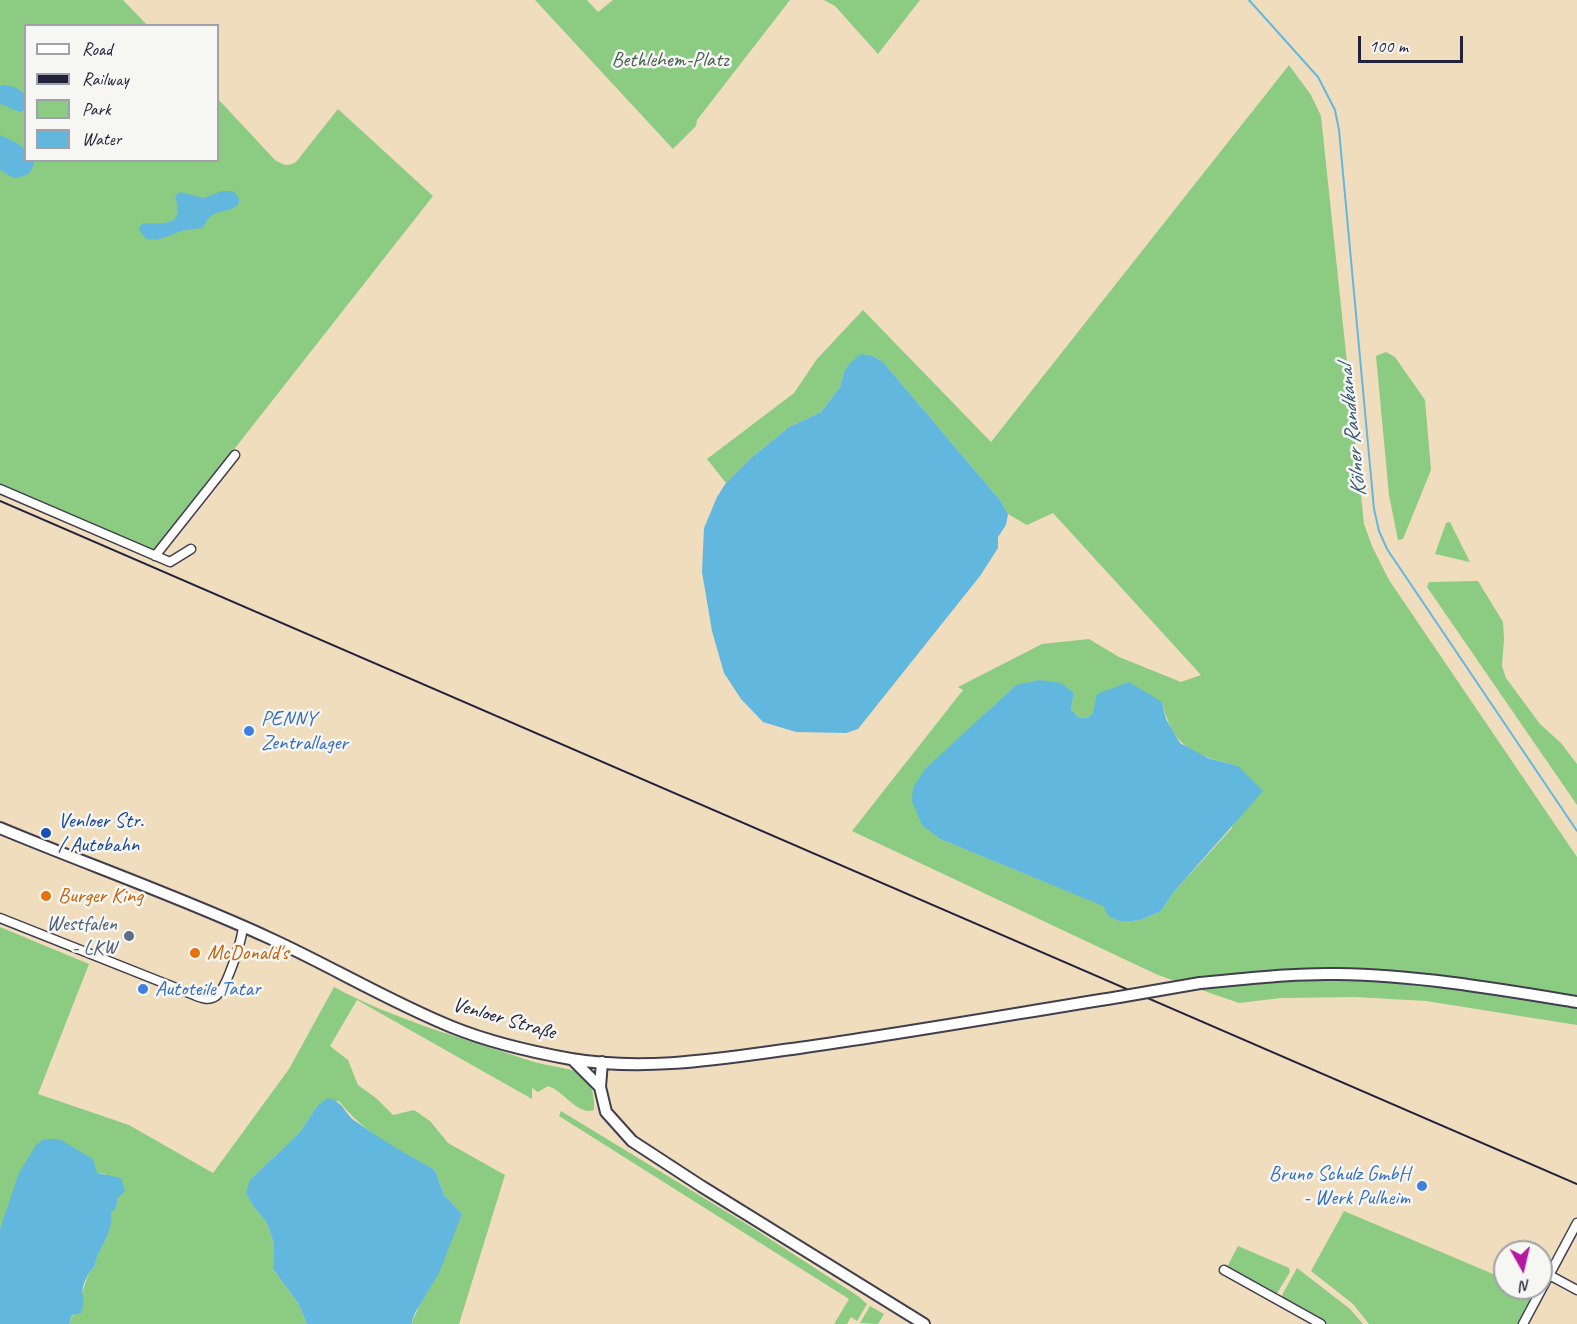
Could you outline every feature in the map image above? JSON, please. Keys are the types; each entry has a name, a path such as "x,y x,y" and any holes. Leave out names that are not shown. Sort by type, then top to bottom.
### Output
{"main road":[{"name":"Venloer Straße","path":"0,828 243,926 455,1028 508,1044 572,1059 643,1064 706,1061 844,1042 1200,983 1287,975 1337,974 1403,977 1577,1002"},
{"path":"572,1059 600,1087"},
{"path":"602,1062 600,1087 606,1112 632,1141 924,1324"}],"street":[{"path":"155,556 235,455"},
{"path":"0,489 170,562 191,549"},
{"path":"0,918 208,999 217,996 222,989 242,940 243,926"},
{"path":"1553,1272 1577,1223"},
{"path":"1224,1270 1322,1324"},
{"path":"1553,1277 1577,1290"},
{"path":"1523,1324 1537,1300"}],"green space":[{"path":"0,0 123,0 146,24 24,24 24,162 219,162 219,100 275,160 288,165 296,162 338,109 433,196 155,550 0,486"},
{"name":"Bethlehem-Platz","path":"535,0 587,0 598,12 613,0 790,0 697,120 696,126 673,149"},
{"path":"824,0 920,0 878,54 835,6"},
{"path":"1289,65 1311,95 1321,116 1364,524 1389,580 1577,857 1577,1025 1426,1001 1355,997 1281,998 1239,1003 1158,975 852,831 963,690 958,687 1042,644 1089,639 1119,657 1181,682 1201,675 1053,513 1027,525 1008,514 1000,500 883,362 873,356 844,372 840,387 821,412 789,427 751,458 726,483 707,459 794,393 817,359 863,310 991,442","holes":["1016,685 1074,693 1071,709 1078,717 1087,718 1093,713 1162,702 1173,731 1188,748 1209,758 1238,766 1232,828 1173,893 1161,911 1141,920 1122,922 1109,917 1104,906 940,839 987,712"]},
{"path":"1386,352 1395,357 1425,400 1431,470 1403,539 1398,540 1389,495 1376,356"},
{"path":"1450,522 1470,562 1435,554 1446,523"},
{"path":"1478,581 1503,622 1502,666 1506,678 1540,724 1561,743 1577,764 1577,805 1427,587 1429,582"},
{"path":"0,927 89,964 38,1094 129,1125 213,1173 289,1069 334,987 357,999 431,1028 531,1061 580,1073 592,1090 594,1110 582,1109 548,1086 538,1092 532,1088 532,1099 357,1000 330,1046 348,1060 358,1085 376,1098 393,1115 414,1110 430,1121 448,1143 505,1175 459,1324 411,1324 462,1214 444,1195 435,1170 371,1132 359,1123 339,1101 317,1106 300,1132 250,1180 254,1207 267,1223 274,1244 273,1269 298,1303 307,1324 69,1324 108,1234 110,1212 116,1209 118,1198 105,1174 97,1173 3,1222 0,1229"},
{"path":"561,1111 753,1228 858,1296 867,1304 857,1321 851,1317 847,1324 834,1324 849,1299 559,1116"},
{"path":"1344,1211 1493,1274 1493,1300 1532,1300 1519,1324 1369,1324 1353,1304 1311,1271"},
{"path":"1238,1246 1289,1268 1290,1272 1276,1295 1226,1269"},
{"path":"1297,1268 1350,1309 1363,1324 1328,1324 1283,1300 1282,1295"},
{"path":"870,1306 884,1314 878,1324 860,1323"}],"water":[{"path":"0,85 15,87 24,93 24,110 20,112 0,104"},
{"path":"0,135 24,148 24,162 34,162 34,165 28,174 21,177 14,178 0,170"},
{"path":"222,191 233,191 238,198 237,206 211,216 202,228 185,230 152,240 142,235 139,228 143,223 166,223 175,218 177,206 175,196 180,192 204,198"},
{"path":"861,354 873,356 883,362 1000,500 1008,514 1006,525 998,537 998,548 980,576 858,729 846,733 796,732 763,722 741,699 724,673 712,631 702,572 704,528 717,497 726,483 751,458 789,427 821,412 840,387 844,372 850,363"},
{"path":"1040,680 1061,683 1074,693 1071,709 1078,717 1087,718 1093,713 1097,694 1129,682 1162,702 1166,719 1180,743 1208,758 1238,766 1263,791 1173,893 1161,911 1141,920 1122,922 1109,917 1103,906 940,839 922,825 912,801 913,788 925,769 1016,685"},
{"path":"328,1098 338,1102 351,1118 365,1128 435,1170 444,1195 462,1214 439,1273 411,1324 307,1324 298,1303 273,1269 274,1244 267,1223 246,1193 250,1180 300,1132 317,1106"},
{"path":"44,1139 59,1139 93,1159 97,1173 121,1178 125,1191 118,1198 116,1209 111,1212 108,1234 95,1266 85,1282 81,1313 72,1315 69,1324 0,1324 0,1229 19,1173 36,1145"}],"waterway":[{"name":"Kölner Randkanal","path":"1249,0 1318,77 1335,110 1339,130 1374,509 1379,531 1387,549 1577,831"}],"railway":[{"path":"0,501 1577,1184"}],"place":[{"name":"PENNY Zentrallager","path":"249,731"},
{"name":"Venloer Str. / Autobahn","path":"46,833"},
{"name":"Burger King","path":"46,896"},
{"name":"Westfalen - LKW","path":"129,936"},
{"name":"McDonald's","path":"195,953"},
{"name":"Autoteile Tatar","path":"143,989"},
{"name":"Bruno Schulz GmbH - Werk Pulheim","path":"1422,1186"}]}
